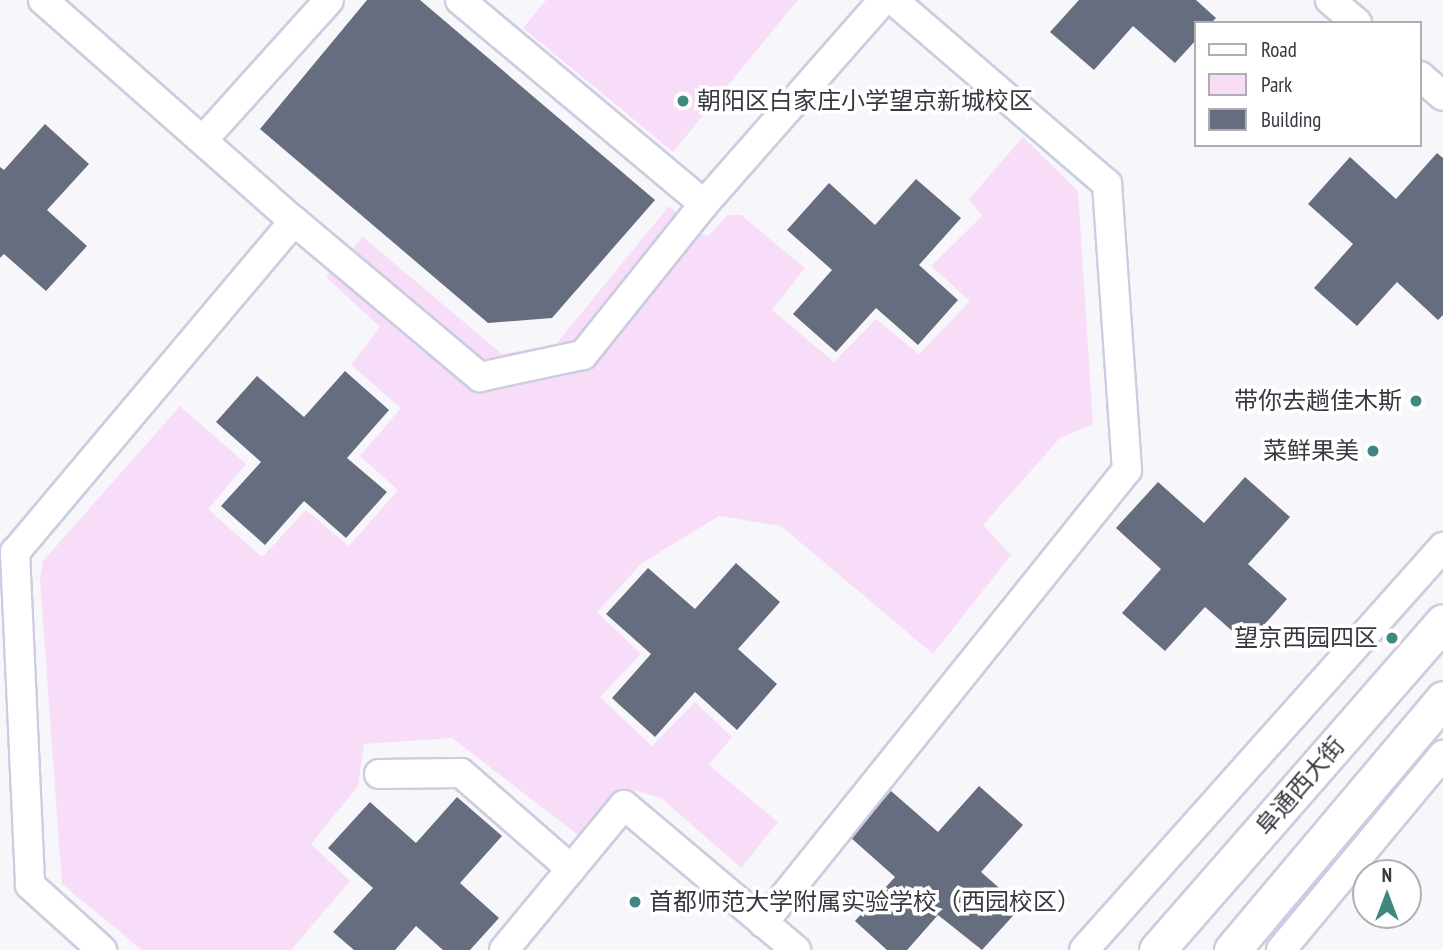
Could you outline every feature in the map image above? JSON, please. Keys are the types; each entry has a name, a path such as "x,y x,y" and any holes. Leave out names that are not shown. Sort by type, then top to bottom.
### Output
{"main road":[{"name":"阜通西大街","path":"1157,950 1443,621"},
{"path":"1232,950 1443,699"}],"street":[{"path":"43,0 294,221 480,377 583,355 704,204 883,0"},
{"path":"204,140 329,0"},
{"path":"460,0 704,204"},
{"path":"763,922 1127,470 1107,184 893,0"},
{"path":"1330,0 1355,21"},
{"path":"1422,78 1443,96"},
{"path":"102,950 30,885 15,552 294,221"},
{"path":"1084,950 1443,547"},
{"path":"1281,950 1443,755"},
{"path":"379,774 461,773 571,869"},
{"path":"504,950 624,805 796,950"}],"green space":[{"name":"朝阳区白家庄小学望京新城校区","path":"546,0 798,0 673,152 523,28"},
{"path":"1023,137 1078,191 1093,424 1060,438 983,525 1011,555 933,654 781,526 719,516 642,563 597,612 641,654 600,697 652,746 695,702 732,737 709,765 778,822 741,868 661,798 630,789 606,805 578,835 452,738 364,744 358,786 311,844 350,881 291,950 142,950 62,884 40,578 43,561 180,406 246,464 208,509 262,557 306,510 349,546 398,490 360,456 401,408 351,365 380,327 326,277 363,237 502,354 556,344 669,206 707,237 728,215 741,215 805,268 772,310 834,362 876,319 919,354 970,301 931,266 982,216 969,199"}],"building":[{"path":"367,0 420,0 655,200 552,318 488,323 260,129"},
{"path":"1079,0 1196,0 1216,18 1213,21 1194,21 1194,42 1175,63 1133,26 1094,70 1050,32"},
{"path":"45,124 89,164 47,210 87,246 46,291 4,254 0,258 0,167 4,170"},
{"path":"1437,153 1443,158 1443,315 1438,320 1397,282 1357,326 1314,288 1353,244 1308,204 1350,157 1396,199"},
{"path":"916,179 961,218 919,265 958,300 918,345 876,308 836,352 793,314 832,270 787,230 829,183 875,225"},
{"path":"345,371 389,410 347,458 387,492 346,538 304,501 265,545 221,506 261,462 216,422 257,376 304,417"},
{"path":"1245,477 1290,517 1248,564 1287,599 1247,644 1205,607 1165,651 1122,613 1161,569 1116,528 1158,482 1204,523"},
{"path":"736,563 780,602 738,649 777,684 737,730 695,692 655,737 612,698 651,654 606,614 648,568 695,609"},
{"path":"979,786 1023,825 981,872 1021,907 982,950 938,915 907,950 887,950 855,921 895,877 850,837 891,791 938,832"},
{"path":"457,797 502,836 460,883 499,918 470,950 443,950 416,926 395,950 354,950 333,932 373,888 328,848 370,802 416,843"}],"place":[{"name":"朝阳区白家庄小学望京新城校区","path":"683,101"},
{"name":"带你去趟佳木斯","path":"1416,401"},
{"name":"菜鲜果美","path":"1373,451"},
{"name":"望京西园四区","path":"1392,638"},
{"name":"首都师范大学附属实验学校（西园校区）","path":"635,902"}]}
